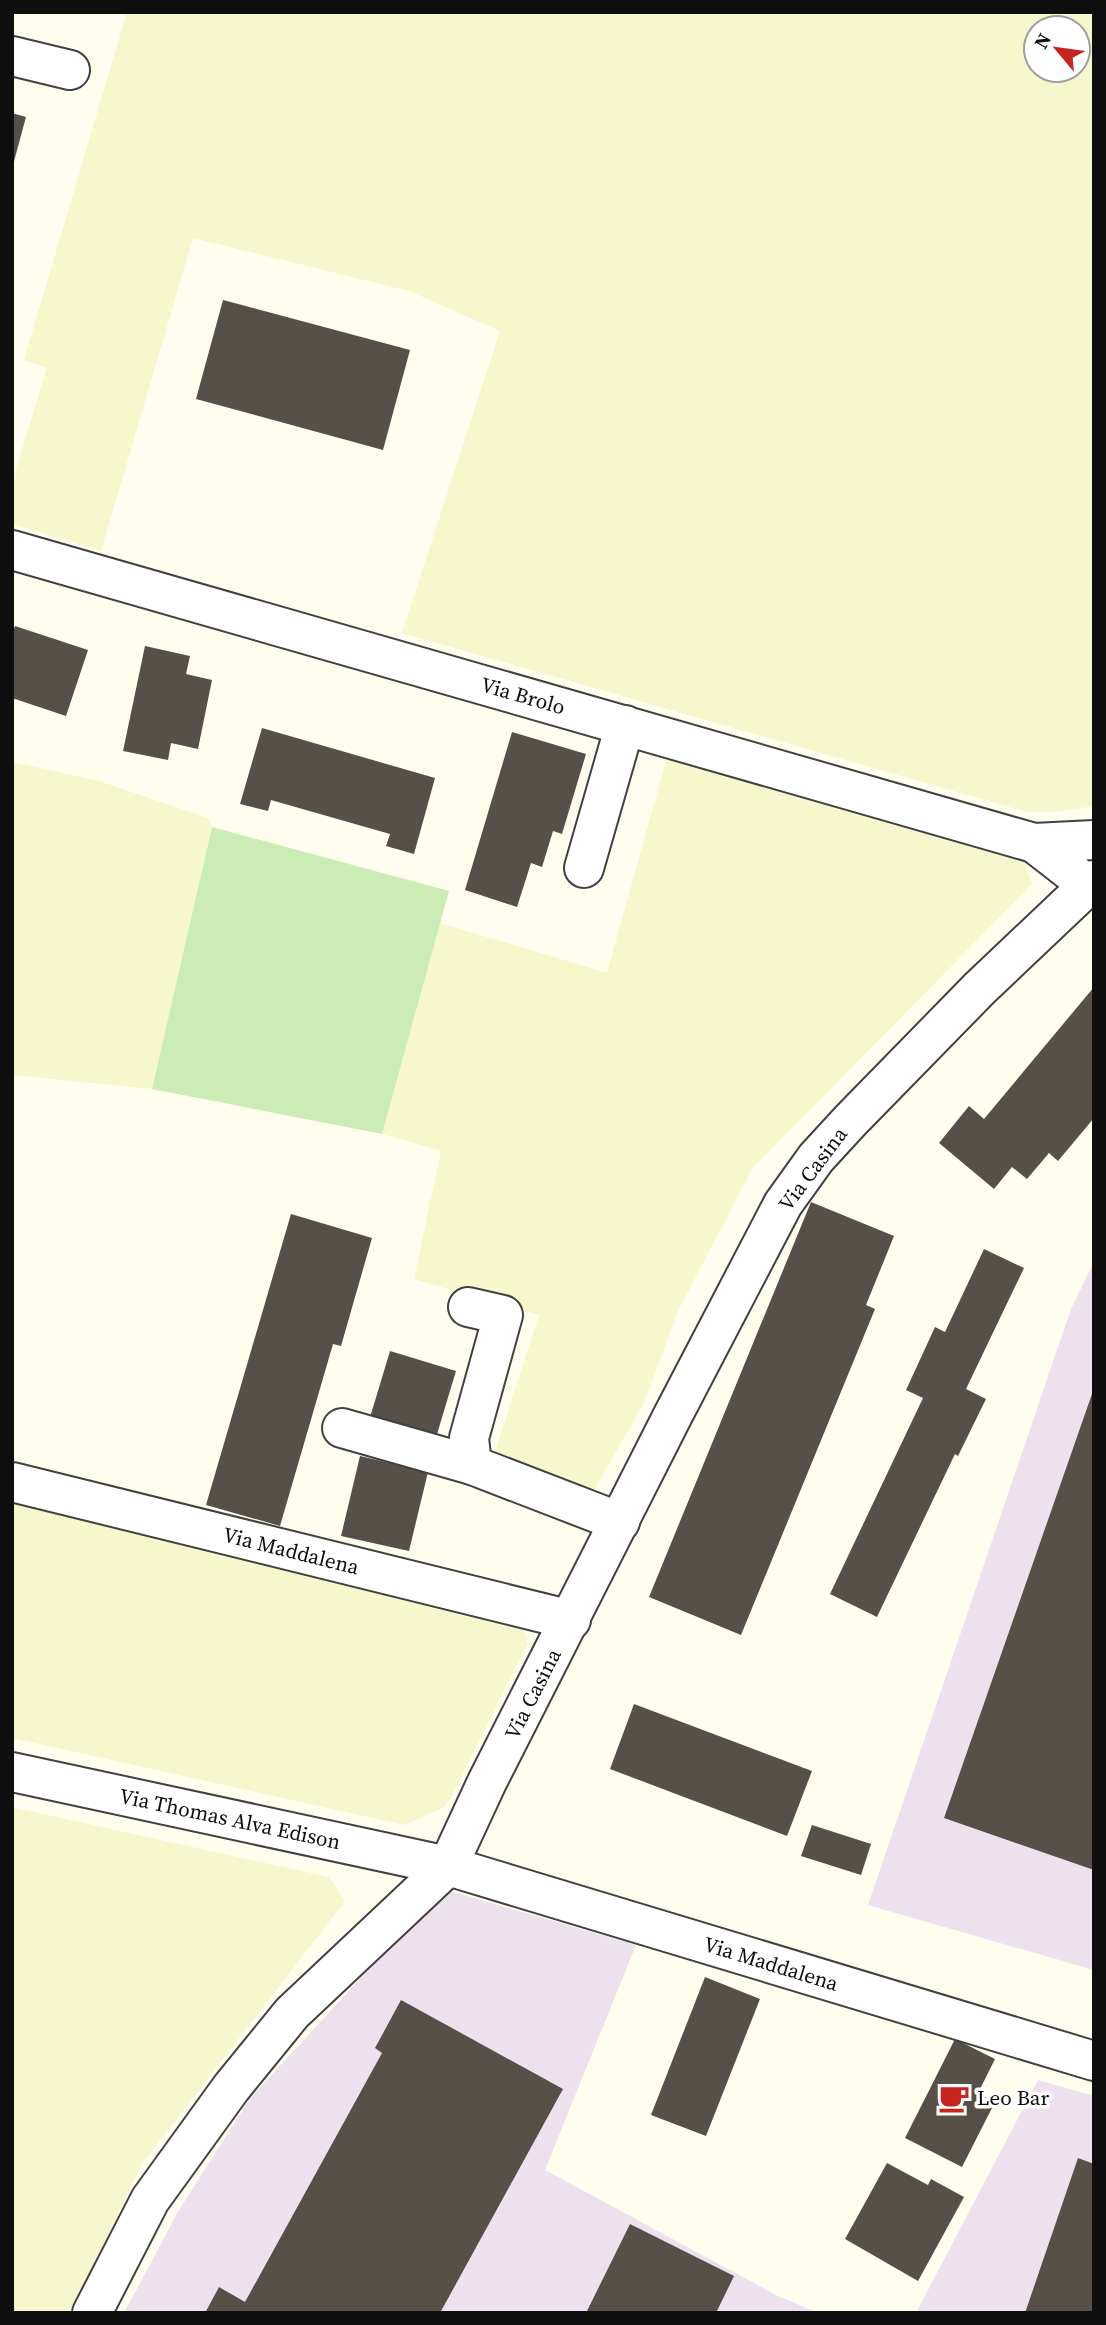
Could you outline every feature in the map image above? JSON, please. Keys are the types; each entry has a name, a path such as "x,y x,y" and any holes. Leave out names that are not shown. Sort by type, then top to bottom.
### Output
{"street":[{"path":"12,56 70,70"},
{"name":"Via Brolo","path":"12,550 1034,843 1094,840"},
{"path":"584,868 625,725"},
{"name":"Via Brolo","path":"1034,843 1091,883"},
{"name":"Via Casina","path":"448,1866 487,1782 783,1204 816,1158 980,988 1091,883"},
{"path":"472,1465 468,1438 494,1305"},
{"path":"342,1428 472,1465 620,1522"},
{"name":"Via Maddalena","path":"12,1482 571,1620"},
{"name":"Via Thomas Alva Edison","path":"12,1772 448,1866"},
{"path":"92,2313 150,2200 231,2088 292,2012 448,1866"},
{"name":"Via Maddalena","path":"448,1866 1094,2061"}],"shaded area":[{"path":"1094,1262 1094,1970 868,1905 1071,1309"},
{"path":"443,1889 636,1945 545,2170 776,2295 818,2313 124,2313 179,2210 251,2097"},
{"path":"1038,2080 1094,2096 1094,2313 916,2313"}],"green space":[{"path":"127,12 1094,12 1094,806 1055,812 1027,812 402,633 500,331 409,291 193,238 101,551 12,524 12,482 47,368 24,360"},
{"path":"668,754 1018,845 1032,884 752,1169 678,1311 645,1401 589,1499 493,1458 539,1315 414,1279 441,1151 382,1134 440,923 607,973"},
{"path":"12,762 99,781 208,818 212,827 152,1089 12,1075"},
{"path":"212,827 449,891 382,1134 152,1089"},
{"path":"12,1503 474,1608 523,1627 528,1644 452,1796 443,1808 404,1825 12,1738"},
{"path":"12,1807 329,1877 345,1901 142,2164 70,2313 12,2313"}],"building":[{"path":"12,113 26,117 13,165 12,165"},
{"path":"223,300 410,350 383,450 196,399"},
{"path":"15,626 88,650 66,716 12,698 12,635"},
{"path":"145,646 190,656 186,674 212,680 198,749 171,743 168,760 123,751"},
{"path":"262,728 435,778 414,854 386,846 390,834 271,800 268,811 240,804"},
{"path":"512,732 586,754 562,834 553,831 542,867 531,863 517,907 465,890"},
{"path":"1094,987 1094,1118 1058,1161 1049,1153 1027,1179 1012,1167 994,1189 939,1143 969,1106 984,1119"},
{"path":"811,1202 894,1236 866,1305 875,1309 741,1635 649,1597"},
{"path":"291,1214 372,1238 341,1346 333,1344 280,1526 206,1505"},
{"path":"984,1249 1024,1268 966,1389 986,1399 958,1456 955,1454 877,1617 830,1594 923,1398 906,1390 935,1327 945,1332"},
{"path":"390,1351 456,1371 434,1444 368,1424"},
{"path":"1094,1392 1094,1870 944,1818"},
{"path":"360,1456 428,1472 409,1551 341,1536"},
{"path":"634,1704 812,1771 787,1836 610,1769"},
{"path":"812,1825 871,1844 861,1875 801,1856"},
{"path":"705,1977 760,1999 706,2136 651,2115"},
{"path":"401,2000 563,2089 440,2313 205,2313 219,2287 245,2302 382,2053 375,2048"},
{"path":"955,2039 995,2059 978,2093 995,2102 962,2167 905,2138"},
{"path":"1078,2158 1094,2164 1094,2313 1025,2313"},
{"path":"887,2163 928,2185 931,2179 964,2197 918,2281 845,2239"},
{"path":"630,2224 734,2276 716,2313 586,2313"}],"place":[{"name":"Leo Bar","path":"954,2098"}]}
